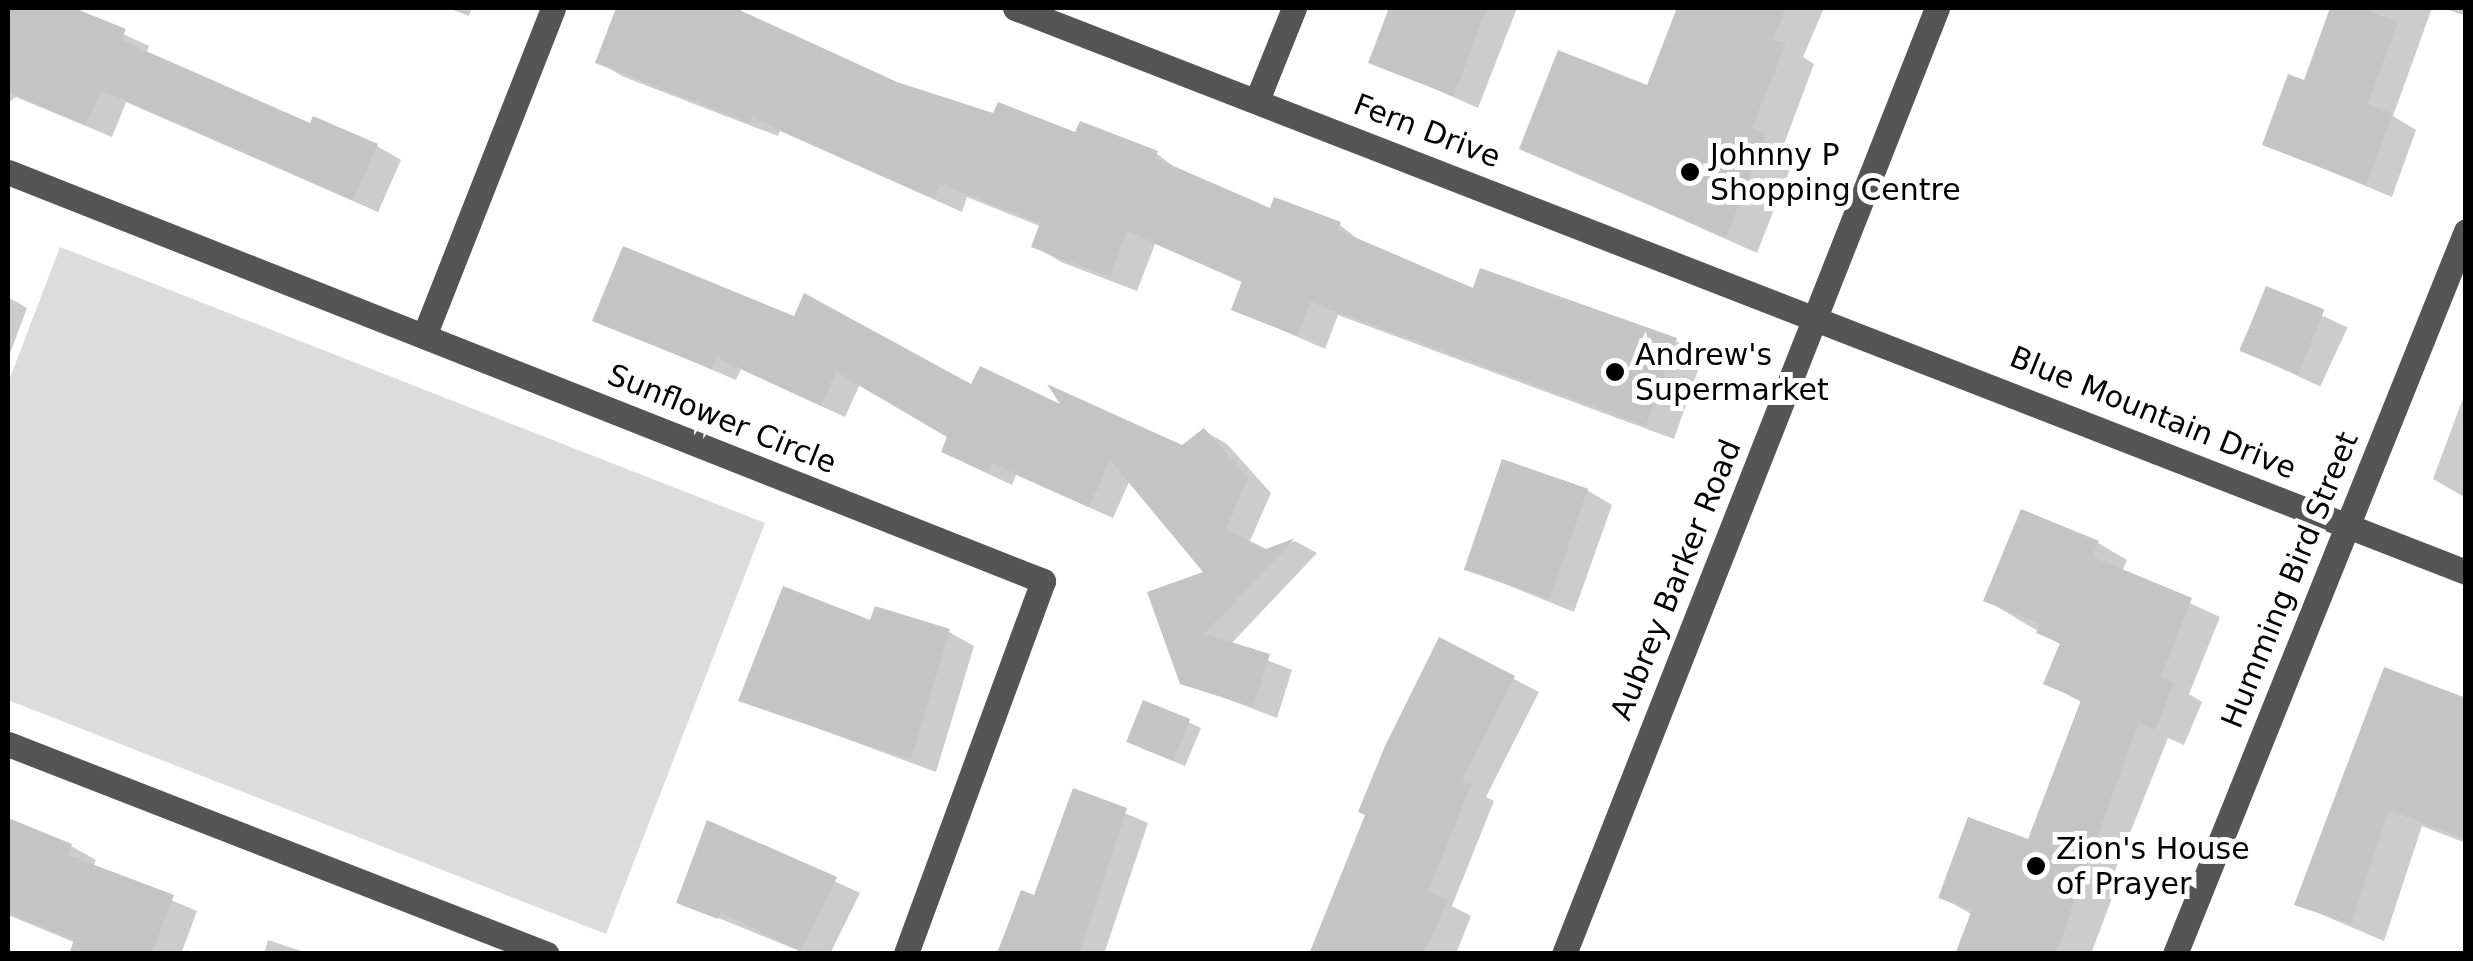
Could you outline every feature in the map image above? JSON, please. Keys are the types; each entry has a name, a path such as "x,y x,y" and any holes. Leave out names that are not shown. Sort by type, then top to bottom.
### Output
{"street":[{"path":"424,336 552,8"},
{"name":"Fern Drive","path":"1015,8 1816,314"},
{"path":"1257,100 1294,8"},
{"name":"Aubrey Barker Road","path":"1564,954 1938,8"},
{"name":"Sunflower Circle","path":"8,172 1043,581 906,954"},
{"name":"Humming Bird Street","path":"2176,954 2466,230"},
{"name":"Blue Mountain Drive","path":"1816,314 2466,572"},
{"path":"8,744 547,954"}],"shaded area":[{"path":"60,247 765,523 606,934 8,700 8,383"}],"building":[{"path":"8,8 74,8 126,29 121,40 310,123 313,116 378,144 353,200 101,90 86,125 8,92"},
{"path":"616,8 735,8 897,82 993,113 998,102 1075,132 1080,121 1158,151 1155,158 1270,208 1274,197 1341,222 1338,230 1473,288 1480,268 1677,338 1646,426 1310,302 1297,336 1231,310 1242,281 1127,231 1110,277 1031,247 1040,223 940,184 935,199 753,118 750,123 595,63"},
{"path":"1389,8 1487,8 1453,96 1368,63"},
{"path":"1677,8 1786,8 1773,39 1785,44 1752,129 1766,134 1726,238 1519,149 1558,50 1647,85"},
{"path":"2330,8 2360,8 2398,21 2368,104 2393,114 2366,185 2262,145 2288,74 2304,80"},
{"path":"623,246 794,316 804,293 971,384 980,366 1060,404 1047,384 1182,445 1204,428 1248,478 1226,529 1266,549 1295,538 1205,634 1270,654 1253,707 1180,684 1147,592 1203,572 1110,460 1089,507 992,463 988,473 941,452 947,437 836,372 821,406 717,358 712,369 592,321"},
{"path":"2266,286 2324,310 2298,375 2240,351"},
{"path":"1502,459 1588,489 1550,599 1464,570"},
{"path":"2021,509 2099,541 2093,557 2192,598 2161,677 2174,683 2155,730 2138,723 2056,954 1955,954 1972,910 1938,898 1968,817 2028,839 2081,700 2043,684 2060,643 2036,633 2040,624 1983,601"},
{"path":"783,586 870,620 875,606 950,629 911,760 738,701"},
{"path":"1439,637 1515,676 1462,781 1471,785 1428,891 1448,900 1424,954 1309,954 1365,815 1358,812 1385,746"},
{"path":"2384,667 2466,698 2466,839 2389,810 2351,924 2294,905"},
{"path":"1143,700 1190,719 1173,761 1126,742"},
{"path":"1073,788 1127,808 1079,954 997,954 1021,890 1034,895"},
{"path":"8,818 72,844 68,855 174,895 152,954 69,954 74,940 8,913"},
{"path":"707,820 837,877 800,951 721,912 718,919 676,903"}],"place":[{"name":"Johnny P Shopping Centre","path":"1690,172"},
{"name":"Andrew's Supermarket","path":"1615,372"},
{"name":"Zion's House of Prayer","path":"2036,866"}]}
